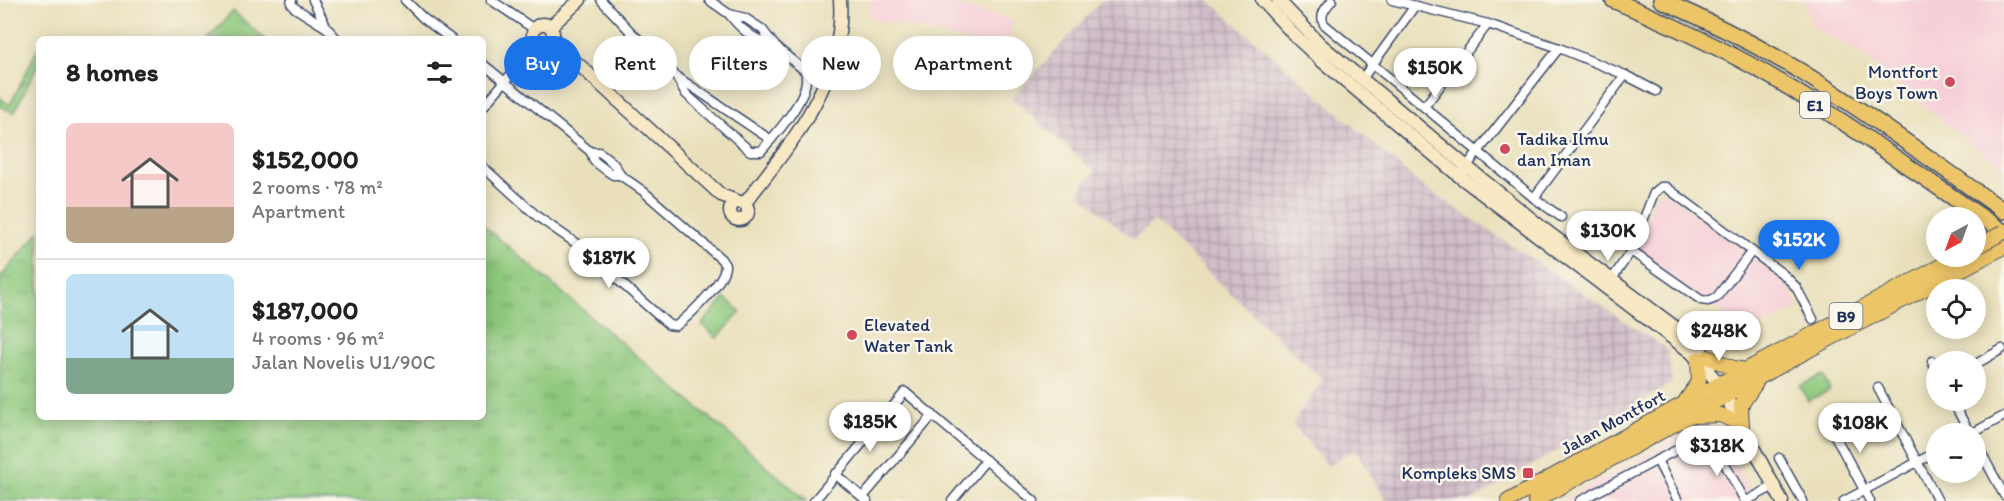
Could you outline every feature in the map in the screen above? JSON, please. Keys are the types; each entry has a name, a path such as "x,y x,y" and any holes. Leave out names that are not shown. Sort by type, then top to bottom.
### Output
{"highway":[{"name":"E1","path":"1613,0 1723,50 1781,83 2004,232"},
{"name":"E1","path":"1661,0 1721,27 1801,72 2004,211"}],"main road":[{"path":"1986,242 2004,232"},
{"name":"Jalan Montfort","path":"1986,253 2004,247"},
{"name":"Jalan Montfort","path":"1534,501 1686,410 1719,384 1834,322 1948,267"},
{"name":"Jalan Montfort","path":"1508,501 1686,410 1726,396 1949,267"},
{"path":"1742,426 1721,415 1686,410 1699,381 1703,358 1744,370"},
{"path":"1742,426 1741,405 1759,378"}],"street":[{"path":"292,0 291,3 295,8 327,28"},
{"path":"313,0 327,28 334,36"},
{"path":"405,0 423,18 447,36"},
{"path":"415,0 416,10"},
{"path":"491,0 533,32 534,36"},
{"path":"551,26 580,0"},
{"path":"602,0 635,36"},
{"path":"677,78 686,94 750,151 761,151 771,140 795,109 807,82 806,71 775,46 760,42 738,27 729,14 709,0"},
{"path":"581,71 721,195 737,205 792,141 817,99 828,74 836,46 840,0"},
{"path":"1262,0 1305,46 1463,171 1545,230 1608,284 1703,358 1782,501"},
{"path":"1278,0 1320,44 1362,78 1463,171"},
{"path":"1332,0 1322,13 1321,18 1324,24 1534,198 1561,217"},
{"path":"1392,0 1488,24 1559,48 1625,75 1656,91"},
{"path":"1362,78 1414,7"},
{"path":"532,36 542,23 551,26"},
{"path":"1424,107 1488,24"},
{"path":"551,26 554,36"},
{"path":"1463,171 1559,48"},
{"path":"486,66 504,80"},
{"path":"1534,198 1625,75"},
{"path":"677,77 771,140"},
{"path":"486,103 504,82"},
{"path":"486,171 538,217 577,244 669,325 676,326 685,320 722,277 725,265 721,259 643,191 594,161 591,152 516,90"},
{"path":"699,106 702,99 707,97"},
{"path":"1608,284 1631,251 1654,193 1661,187 1666,187 1796,287 1813,319 1806,337"},
{"path":"1631,251 1701,300 1708,301 1716,298 1752,251"},
{"path":"1813,319 1834,322"},
{"path":"1986,358 2002,349"},
{"path":"1878,387 1938,501"},
{"path":"814,501 905,392 1034,501"},
{"path":"835,474 865,499 933,415"},
{"path":"1986,426 2004,416"},
{"path":"1826,419 1870,501"},
{"path":"1580,501 1706,436 1712,440 1746,501 1774,486"},
{"path":"1844,501 1926,457"},
{"path":"1779,458 1803,501"},
{"path":"1986,459 2001,483 2004,495"},
{"path":"952,501 986,460"},
{"path":"1657,460 1678,501"}],"shaded area":[{"path":"871,0 933,0 1013,20 1009,36 945,36 867,17"},
{"path":"1102,0 1208,0 1421,185 1668,350 1672,383 1471,501 1386,501 1355,449 1328,466 1292,424 1323,380 1154,221 1133,240 1078,192 1095,172 1012,98 1019,90 1033,90 1033,75"},
{"name":"Montfort Boys Town","path":"1804,0 2004,0 2004,169 1861,53 1813,27"},
{"path":"1661,191 1665,191 1787,284 1799,308 1742,337 1731,319 1635,251 1655,197"},
{"path":"1710,419 1756,501 1562,501"}],"green space":[{"path":"233,11 262,36 211,36"},
{"path":"36,52 36,68 14,113 0,106 0,98 10,105"},
{"path":"486,228 807,501 0,501 0,278 36,236 36,420 486,420"},
{"path":"725,298 741,312 717,338 702,324"},
{"path":"1823,375 1830,390 1808,401 1800,386"}],"place":[{"name":"Montfort Boys Town","path":"1950,82"},
{"name":"Tadika Ilmu dan Iman","path":"1505,149"},
{"name":"Elevated Water Tank","path":"852,335"},
{"name":"Kompleks SMS","path":"1528,473"}]}
